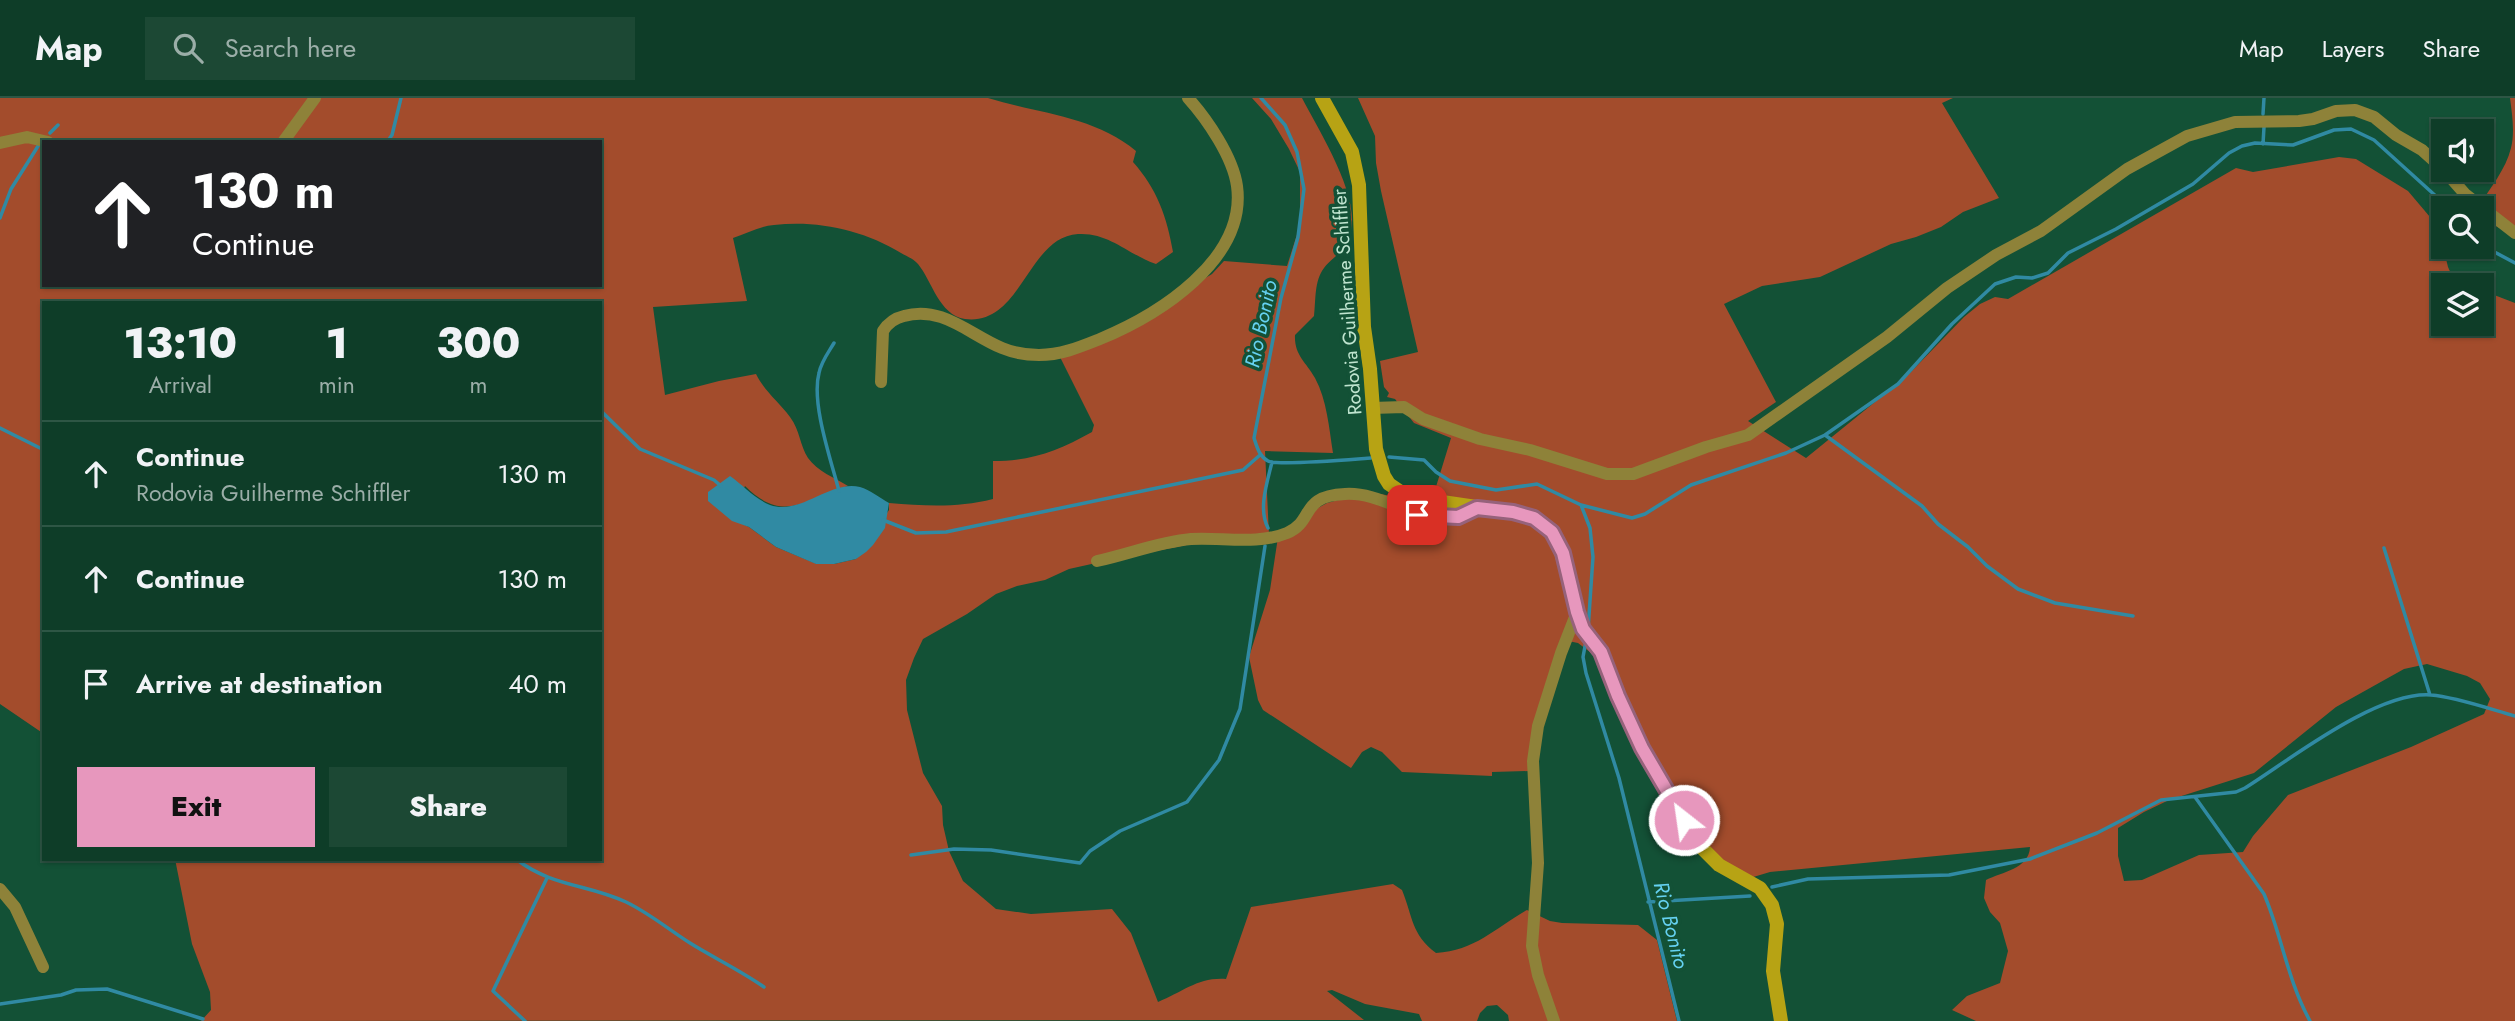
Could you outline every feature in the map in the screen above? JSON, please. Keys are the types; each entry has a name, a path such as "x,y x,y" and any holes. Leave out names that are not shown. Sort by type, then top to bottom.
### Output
{"street":[{"path":"284,140 315,98"},
{"path":"881,382 883,331 887,324 898,317 925,313 943,316 1004,349 1047,355 1068,351 1117,332 1168,303 1194,282 1216,258 1226,240 1238,196 1236,178 1225,155 1209,126 1188,98"},
{"name":"Rodovia Guilherme Schiffler","path":"1322,98 1352,152 1359,185 1364,327 1376,449 1384,476 1389,484 1409,496 1524,514 1552,532 1563,553 1577,612 1587,634 1601,652 1642,748 1698,844 1713,860 1760,888 1772,905 1777,924 1773,971 1781,1021"},
{"path":"1373,408 1404,407 1423,419 1480,439 1530,450 1607,474 1633,474 1706,447 1748,435 1887,337 1947,288 1996,254 2041,231 2127,169 2187,136 2235,122 2299,121 2336,111 2355,110 2374,117 2431,158"},
{"path":"0,144 27,136 42,140"},
{"path":"2454,182 2465,194 2515,233"},
{"path":"1097,561 1172,541 1251,539 1283,535 1296,529 1317,500 1330,495 1369,496 1406,512 1431,517 1458,517 1477,508"},
{"path":"1554,1021 1538,975 1532,946 1538,863 1533,761 1538,726 1560,653 1577,612"},
{"path":"0,888 15,907 43,967"}],"shaded area":[{"path":"0,98 988,98 1065,117 1120,139 1136,151 1133,162 1155,193 1168,227 1173,252 1156,264 1109,240 1078,234 1061,239 1047,250 1000,309 984,317 965,319 956,316 942,304 916,262 886,245 840,228 807,224 774,225 733,238 747,301 653,307 665,395 756,374 793,422 805,453 812,463 848,486 795,506 783,506 771,504 745,486 730,518 749,527 776,547 817,564 834,564 856,559 889,510 889,503 954,505 993,499 993,461 1044,454 1092,432 1094,425 1059,355 1119,330 1212,274 1224,261 1287,266 1300,225 1300,172 1271,119 1252,98 1302,98 1345,184 1352,219 1345,246 1324,268 1319,279 1314,316 1295,335 1299,353 1322,395 1333,453 1265,451 1269,535 1192,544 1069,569 1045,580 996,594 923,639 906,680 907,710 923,773 942,806 949,851 963,881 996,909 1031,914 1112,909 1131,933 1158,1002 1207,980 1226,979 1251,907 1393,884 1402,890 1417,932 1436,953 1473,943 1527,910 1550,921 1562,923 1638,925 1657,940 1677,1021 1509,1021 1508,1015 1497,1005 1487,1006 1477,1021 1422,1021 1419,1014 1365,1004 1332,990 1327,991 1364,1020 201,1021 211,1010 210,992 192,944 175,861 602,861 602,301 42,301 42,733 0,704"},
{"path":"1358,98 1953,98 1942,103 1999,198 1963,212 1941,227 1891,244 1820,277 1762,286 1724,304 1776,402 1748,421 1806,458 1907,376 1980,304 1995,297 2008,299 2236,168 2253,172 2339,157 2356,159 2408,191 2431,219 2431,259 2446,259 2451,273 2431,273 2431,336 2494,336 2494,295 2515,303 2515,1021 1976,1021 1952,1010 1967,996 2000,983 2008,951 2000,923 1990,912 1984,898 1986,880 2020,865 2030,847 1770,872 1750,878 1706,849 1620,705 1594,655 1578,643 1568,641 1529,771 1492,772 1492,776 1402,772 1382,752 1371,747 1362,752 1351,768 1263,710 1258,700 1249,657 1270,590 1278,537 1307,514 1327,503 1369,492 1431,503 1451,438 1414,423 1395,399 1387,397 1389,393 1384,387 1380,361 1418,352 1376,163 1375,136","holes":["2427,664 2467,676 2480,683 2490,699 2484,714 2411,747 2288,795 2243,852 2199,855 2142,880 2124,881 2118,856 2118,828 2144,812 2169,800 2254,773 2336,707 2404,669"]},
{"path":"2510,98 2515,98 2515,236 2494,225 2494,196 2486,196 2509,156 2513,129"}],"water":[{"path":"730,476 754,496 770,505 781,507 793,506 837,488 860,487 889,503 885,528 873,545 856,559 834,564 816,564 776,547 749,527 732,521 708,501 708,492"}],"waterway":[{"path":"388,140 401,98"},
{"name":"Rio Bonito","path":"1261,98 1285,125 1297,152 1304,189 1298,237 1281,298 1254,438 1262,457 1268,461 1301,463 1371,458"},
{"path":"2263,114 2264,98"},
{"path":"50,133 58,125"},
{"path":"2263,144 2264,127"},
{"path":"1389,457 1424,460 1450,481 1496,490 1537,484 1581,505 1632,518 1645,514 1691,485 1786,453 1825,435 1898,384 1952,324 1995,284 2016,277 2032,278 2048,273 2068,253 2116,229 2193,184 2229,153 2242,146 2255,143 2293,145 2334,130 2351,129 2374,140 2436,196"},
{"path":"0,218 11,189 40,143"},
{"path":"2494,252 2515,263"},
{"path":"834,343 820,369 817,385 823,432 839,491"},
{"path":"602,412 640,449 714,480 721,486"},
{"path":"0,428 42,449"},
{"path":"1825,435 1922,506 1938,524 2018,589 2055,603 2133,616"},
{"path":"883,520 916,533 946,532 1243,470 1260,455"},
{"path":"1268,528 1264,504 1272,462"},
{"name":"Rio Bonito","path":"1581,505 1590,528 1593,557 1588,630"},
{"path":"911,855 954,849 991,850 1080,863 1090,851 1120,831 1187,802 1219,760 1240,709 1265,546"},
{"path":"2384,548 2430,695"},
{"name":"Rio Bonito","path":"1586,641 1583,657 1586,673 1619,778 1679,1021"},
{"path":"1772,887 1808,879 1949,875 2030,859 2097,833 2161,800 2236,792 2335,729 2386,704 2409,697 2441,696 2515,716"},
{"path":"2195,797 2264,894 2296,989 2310,1021"},
{"path":"519,861 543,875 612,896 634,906 764,987"},
{"path":"525,1021 493,991 547,878"},
{"path":"1648,902 1750,896"},
{"path":"0,1004 61,995 76,990 107,989 203,1019"}],"route":[{"path":"1417,515 1458,517 1477,508 1513,512 1534,518 1552,532 1563,553 1583,629 1601,652 1642,748 1684,820"}]}
